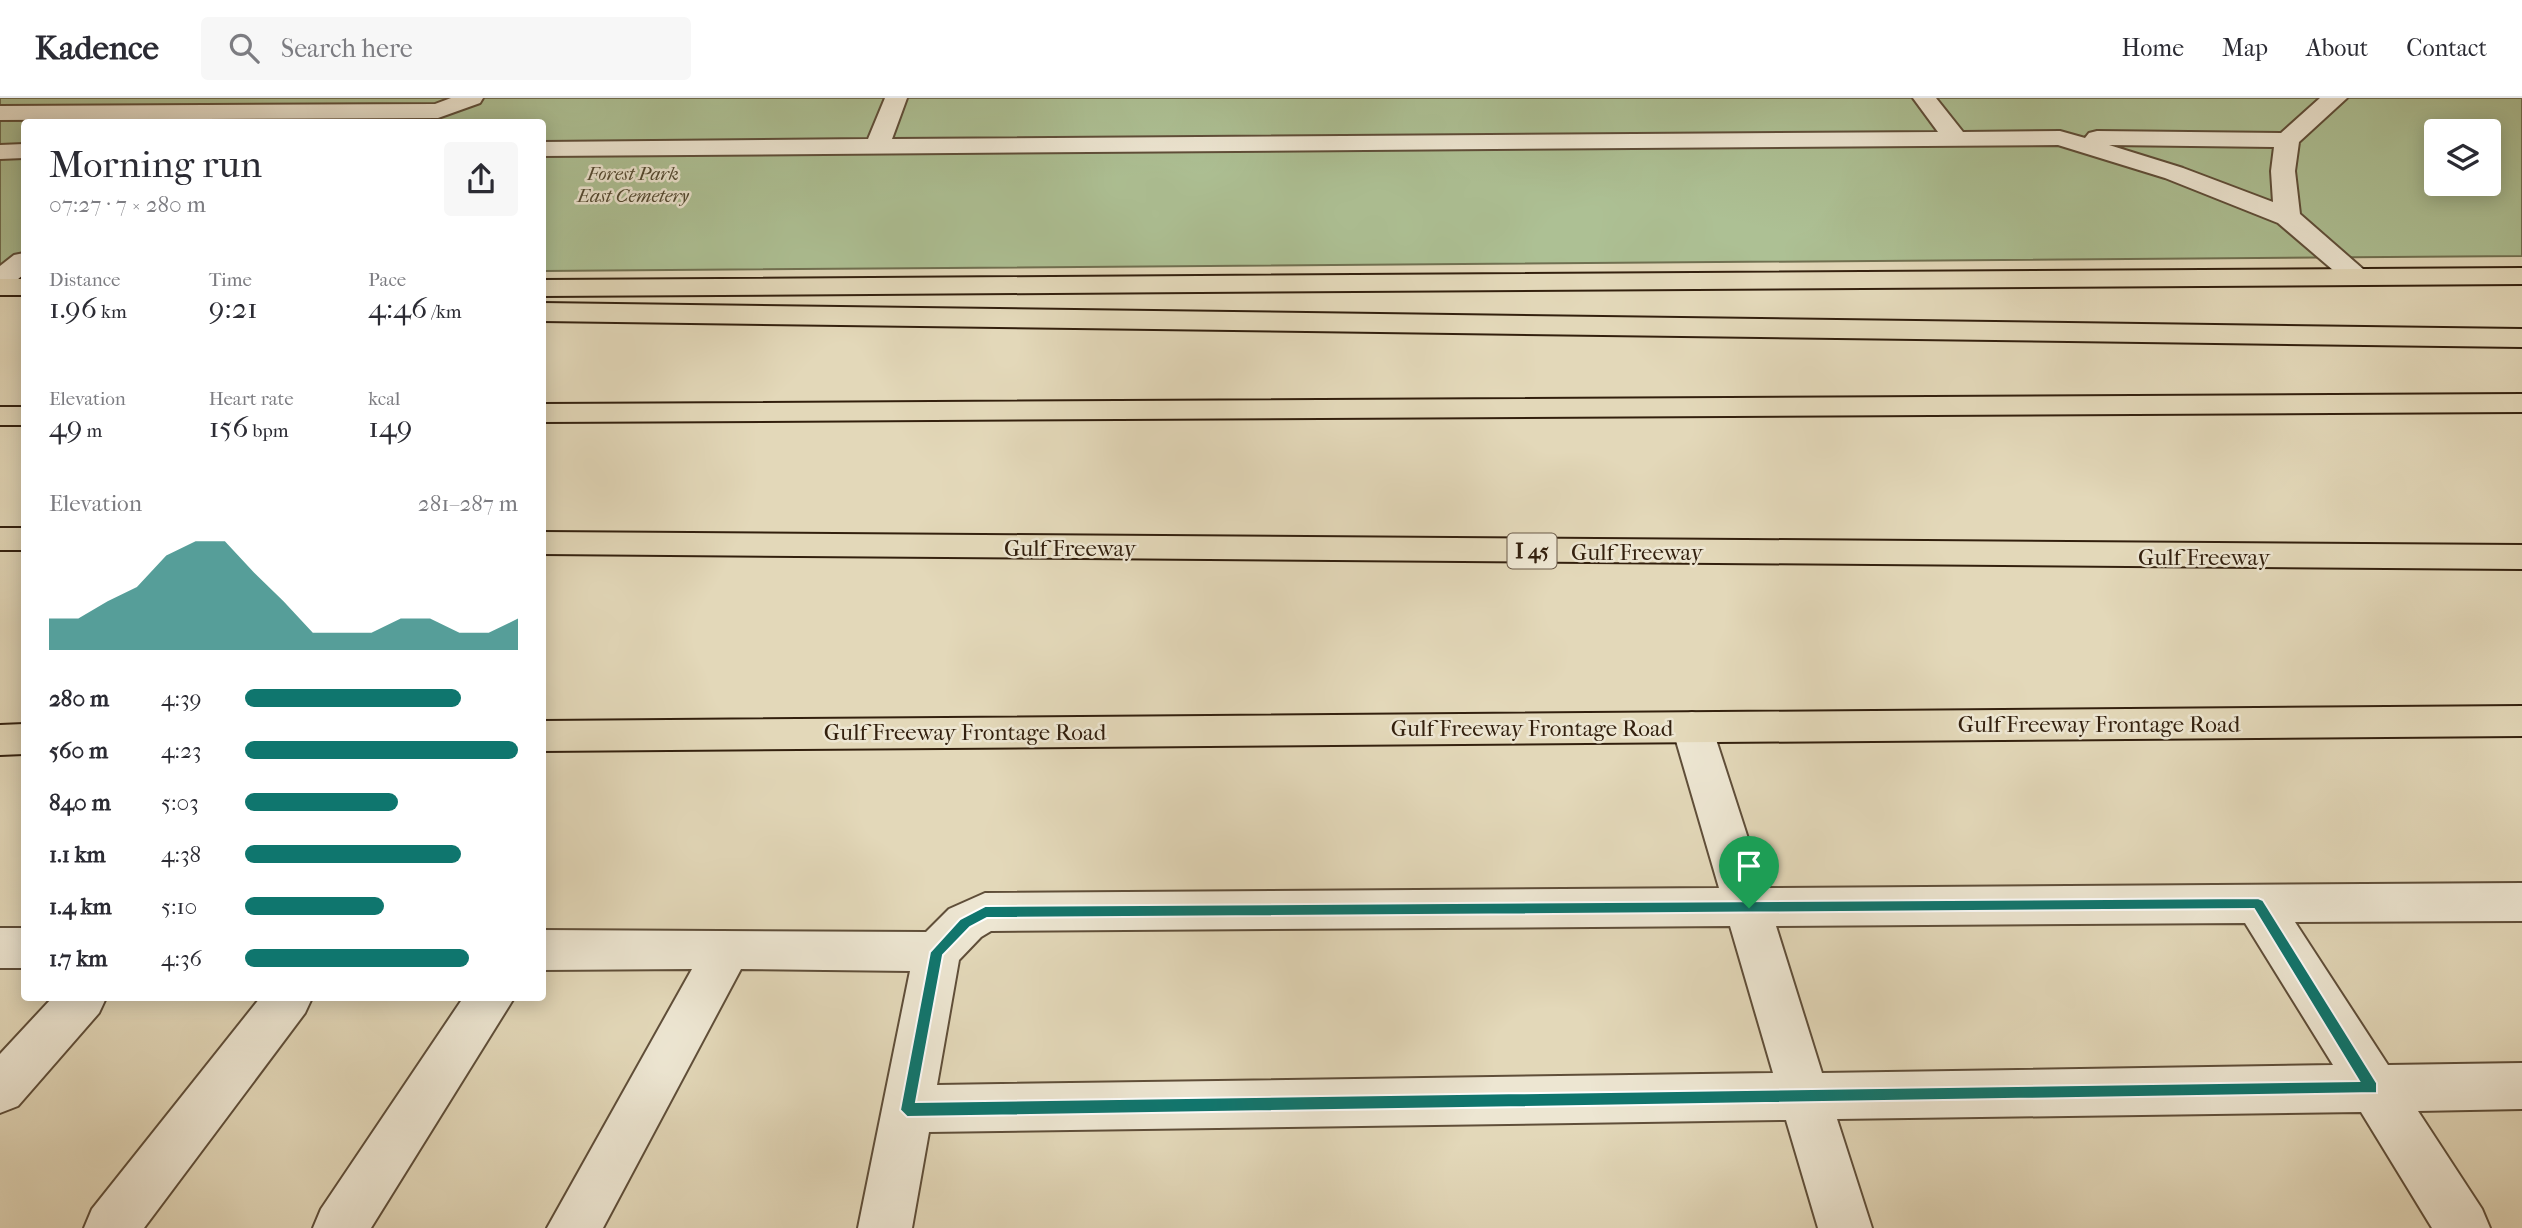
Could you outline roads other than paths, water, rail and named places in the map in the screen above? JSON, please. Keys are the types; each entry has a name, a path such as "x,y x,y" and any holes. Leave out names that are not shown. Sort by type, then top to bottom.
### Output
{"main road":[{"path":"546,288 2522,276"},
{"path":"0,286 21,287"},
{"path":"546,312 2522,338"},
{"path":"546,413 2522,403"},
{"path":"0,416 21,416"},
{"path":"0,539 21,539"},
{"name":"Gulf Freeway","path":"546,543 2522,557"},
{"name":"Gulf Freeway Frontage Road","path":"546,736 2522,721"},
{"path":"0,740 21,739"}],"street":[{"path":"0,104 10,98"},
{"path":"183,118 207,98"},
{"path":"0,113 183,118 233,111 438,111 472,98"},
{"path":"877,147 896,98"},
{"path":"1924,98 1956,139"},
{"path":"2287,217 2283,170 2287,140 2323,106 2336,98"},
{"path":"546,149 2060,138 2287,140"},
{"path":"2060,138 2174,173 2287,217 2357,276"},
{"path":"0,152 21,152"},
{"path":"0,280 21,263"},
{"path":"1692,727 1845,1228"},
{"path":"885,1228 937,952 965,923 985,912 2522,902"},
{"path":"2258,904 2371,1088 2463,1228"},
{"path":"0,948 21,948"},
{"path":"574,1228 728,949"},
{"path":"546,950 937,952"},
{"path":"0,1090 79,1001"},
{"path":"111,1228 286,1001"},
{"path":"340,1228 488,1001"},
{"path":"907,1110 2522,1086"}],"park label":[{"name":"Forest Park East Cemetery","path":"633,185"}]}
